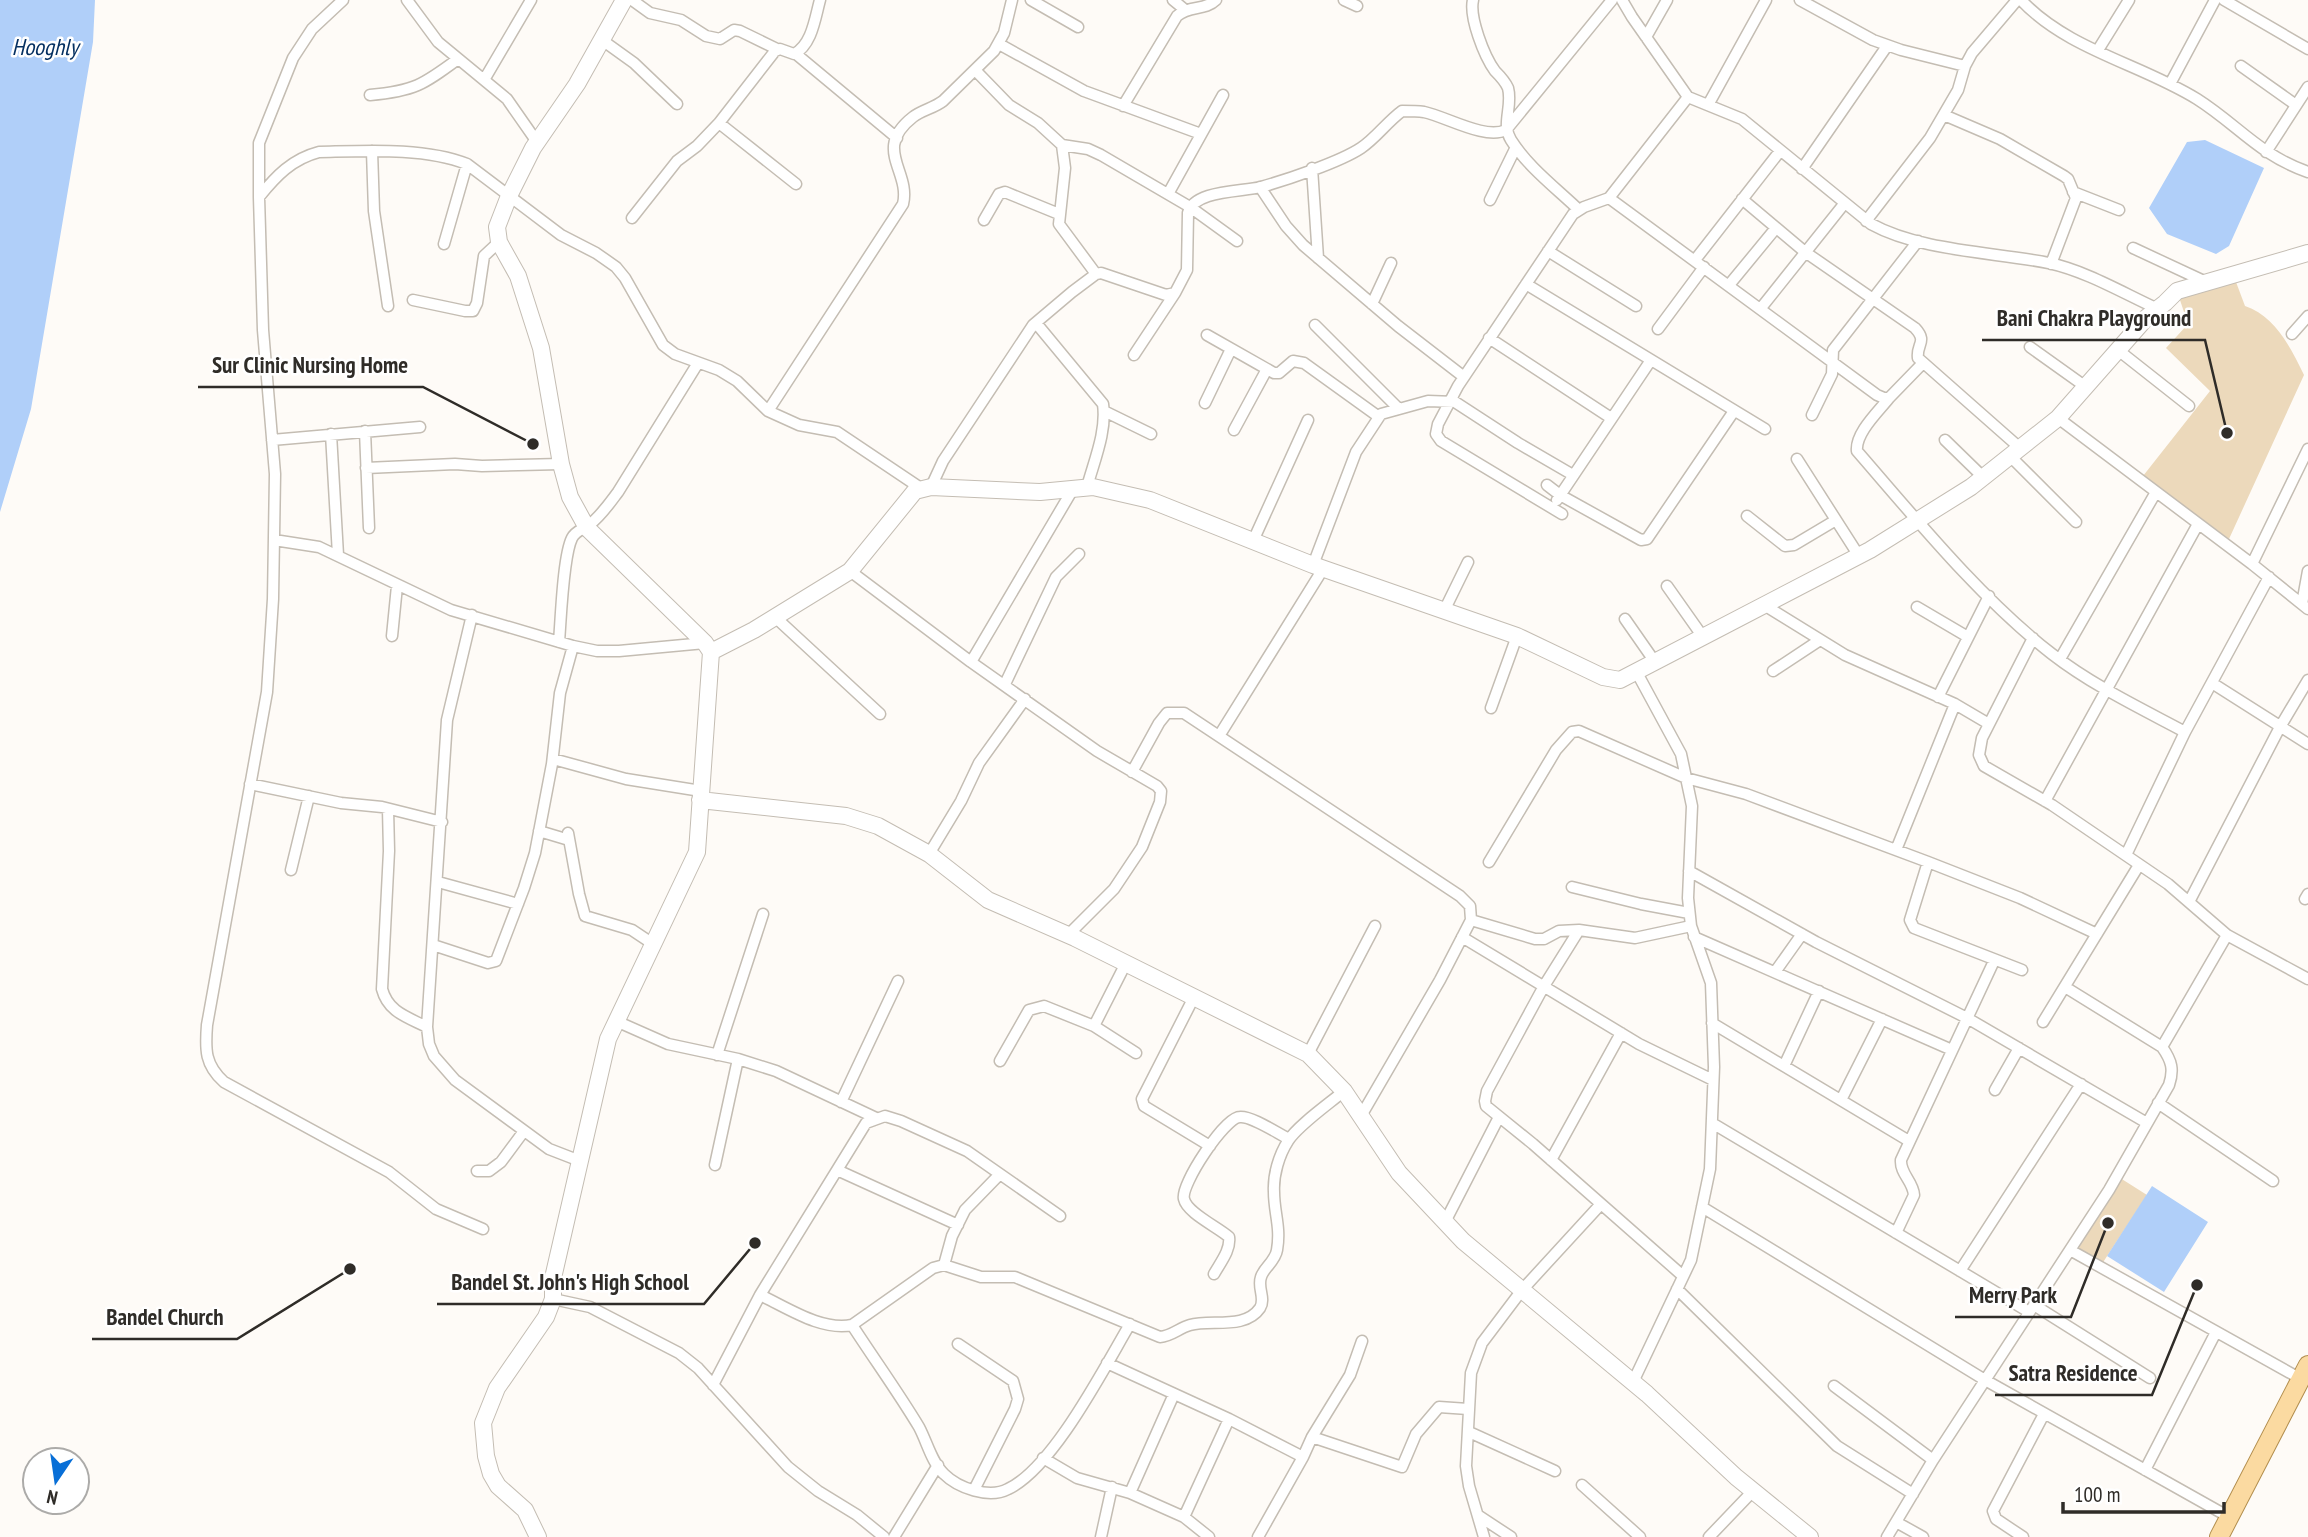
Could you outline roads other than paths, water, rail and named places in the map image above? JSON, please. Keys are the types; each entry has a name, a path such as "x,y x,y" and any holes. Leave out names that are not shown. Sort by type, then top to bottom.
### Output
{"main road":[{"path":"2219,1537 2305,1372"}],"street":[{"path":"407,0 438,42 507,99 537,142"},
{"path":"484,80 531,0"},
{"path":"538,1537 525,1510 498,1486 491,1474 486,1456 483,1423 497,1388 546,1317 553,1298 553,1278 608,1039 696,852 701,796 708,648 587,528 570,496 561,464 541,348 518,276 499,242 497,227 509,196 537,142 565,102 624,0"},
{"path":"632,0 658,16 688,23 706,36 720,39 734,30 740,31 777,49 796,54 897,138"},
{"path":"796,54 810,35 820,0"},
{"path":"768,411 903,204 906,195 904,184 894,158 897,138 911,119 935,107 976,71 999,44 1012,0"},
{"path":"1031,0 1078,26"},
{"path":"1173,0 1184,9"},
{"path":"1123,106 1184,9 1210,6 1216,0"},
{"path":"1344,0 1357,6"},
{"path":"1474,0 1473,18 1477,29 1491,64 1507,88 1509,99 1506,130 1516,147 1578,210"},
{"path":"1190,207 1205,196 1260,187 1363,147 1402,111 1424,112 1487,132 1506,130 1612,0"},
{"path":"1622,0 1688,97 1742,118 1844,204 1885,232 1917,241 2051,264 2081,274 2158,309"},
{"path":"1646,37 1667,0"},
{"path":"1707,105 1766,0"},
{"path":"1800,0 1856,32 1887,46 1965,66"},
{"path":"1866,221 1917,157 1944,115 1958,90 1965,66 1982,40 2019,0 2076,41 2170,84 2212,110 2266,152 2308,172"},
{"path":"2098,50 2129,0"},
{"path":"2170,84 2215,0"},
{"path":"2224,0 2308,49"},
{"path":"340,1 312,29 293,58 259,144 263,330 275,474 267,692 206,1025 208,1061 212,1071 224,1082 389,1172 436,1209 483,1229"},
{"path":"602,40 634,63 677,104"},
{"path":"999,44 1084,91 1201,134"},
{"path":"1802,169 1887,46"},
{"path":"632,218 677,160 697,146 719,122 777,49"},
{"path":"370,95 410,90 458,59"},
{"path":"2241,66 2296,105"},
{"path":"976,71 1009,105 1038,123 1062,145 1088,149 1190,207 1237,241"},
{"path":"2266,152 2308,87"},
{"path":"1168,194 1223,95"},
{"path":"1651,360 1560,495 1556,511 1441,441 1436,434 1438,424 1464,377 1573,214 1609,198 1688,97"},
{"path":"1944,115 2000,139 2068,179 2076,198 2075,205 2051,264"},
{"path":"719,122 796,184"},
{"path":"1062,145 1065,168 1059,224 1096,274"},
{"path":"1490,200 1516,147"},
{"path":"259,197 281,171 308,155 319,152 372,151 452,158 467,164 561,235 616,267 663,345 675,354 719,370 737,381 768,411 800,425 837,432 927,488"},
{"path":"372,151 374,211 388,306"},
{"path":"1658,329 1742,199 1780,151"},
{"path":"444,244 467,164"},
{"path":"1312,168 1318,258"},
{"path":"1260,187 1286,226 1318,258 1464,377"},
{"path":"984,220 999,194 1005,192 1059,214"},
{"path":"2073,192 2119,209"},
{"path":"1609,198 1877,395 1889,398"},
{"path":"1742,199 1805,252 1915,328 1921,334 1922,341 1917,353 1918,358 2015,452 2076,522"},
{"path":"1761,308 1844,204"},
{"path":"1134,355 1187,270 1190,207"},
{"path":"1729,285 1776,228"},
{"path":"1812,415 1832,374 1831,359 1838,341 1917,241"},
{"path":"413,300 473,311 477,303 484,256 499,242"},
{"path":"2133,248 2206,282"},
{"path":"1548,251 1636,306"},
{"path":"274,540 319,547 442,606 573,646 597,651 708,648 775,617 850,571 915,491 927,488 1040,492 1093,487 1150,500 1318,567 1517,636 1603,677 1620,680 1859,556 1983,477 2058,418 2147,317 2177,291 2305,258"},
{"path":"1372,304 1391,263"},
{"path":"927,488 1036,323 1096,274 1107,275 1166,295 1175,293"},
{"path":"1526,284 1765,429"},
{"path":"2292,334 2308,316"},
{"path":"971,662 1080,488 1102,430 1103,404 1036,323"},
{"path":"1315,325 1399,409"},
{"path":"1207,335 1279,373 1293,361 1304,363 1379,418"},
{"path":"1489,338 1611,418"},
{"path":"2030,347 2085,387"},
{"path":"1205,403 1231,349"},
{"path":"2118,350 2189,406"},
{"path":"559,642 569,549 573,537 579,530 587,528 604,511 618,492 698,363"},
{"path":"1923,363 1889,398 1861,436 1856,446 1857,451 2008,618 2060,659 2106,689 2185,732"},
{"path":"1234,430 1267,369"},
{"path":"1219,736 1318,567 1356,452 1381,414 1428,401 1450,400 1573,475"},
{"path":"1104,411 1151,434"},
{"path":"1547,485 1560,495 1642,540 1647,539 1734,411"},
{"path":"2058,418 2305,606"},
{"path":"1253,541 1308,421"},
{"path":"272,440 420,426"},
{"path":"365,431 369,528"},
{"path":"331,434 338,555"},
{"path":"1945,440 1983,477"},
{"path":"2252,564 2308,449"},
{"path":"1797,459 1859,556"},
{"path":"366,468 455,464 561,464"},
{"path":"2060,659 2156,492"},
{"path":"1747,516 1786,546 1794,545 1836,520"},
{"path":"2045,801 2198,524"},
{"path":"1005,684 1056,577 1079,554"},
{"path":"1444,611 1468,562"},
{"path":"850,571 971,662 1097,751 1157,786 1161,791 1160,802 1142,847 1114,889 1068,934"},
{"path":"2305,606 2308,571"},
{"path":"2126,855 2185,732 2269,577"},
{"path":"392,636 397,586"},
{"path":"1667,586 1703,637"},
{"path":"1938,697 1989,596"},
{"path":"1764,605 1856,660 1955,704 1989,724"},
{"path":"1917,607 1968,637"},
{"path":"471,615 447,720 427,1027 429,1044 434,1056 455,1080 549,1149 580,1161"},
{"path":"775,617 880,714"},
{"path":"1625,619 1655,662"},
{"path":"1491,708 1517,636"},
{"path":"2033,638 1982,738 1979,755 1984,766 2045,801 2139,864 2227,935 2308,979"},
{"path":"1773,671 1820,640"},
{"path":"433,946 488,963 496,961 535,852 553,759 560,694 573,646"},
{"path":"1633,1382 1691,1260 1710,1169 1713,1080 1710,983 1689,913 1692,806 1681,754 1636,671"},
{"path":"2189,902 2280,727 2308,680"},
{"path":"2211,683 2308,744"},
{"path":"929,854 961,801 979,763 1025,699"},
{"path":"1896,850 1955,704"},
{"path":"1132,772 1167,713 1184,713 1460,896 1470,906 1471,920 1440,980 1361,1116"},
{"path":"1489,862 1556,750 1573,732 1589,734 1686,778 1746,794 1928,862 2020,898 2097,934"},
{"path":"553,759 701,796 846,816 878,826 929,854 989,900 1068,934 1308,1054 1344,1091 1399,1173 1463,1241 1633,1382 1753,1490 1810,1537"},
{"path":"250,783 442,822"},
{"path":"291,870 309,796"},
{"path":"388,809 390,851 382,989 385,1002 396,1011 427,1027"},
{"path":"539,831 569,836 585,916 632,930 653,944"},
{"path":"1928,862 1910,920 1914,928 2022,970"},
{"path":"2043,1022 2139,864"},
{"path":"1689,871 1802,934 1968,1018 2147,1123"},
{"path":"438,882 518,904"},
{"path":"1572,887 1689,913"},
{"path":"717,1055 763,914"},
{"path":"1471,920 1535,939 1544,939 1559,931 1579,930 1635,938 1693,932 1775,972 1952,1050"},
{"path":"1308,1054 1375,926"},
{"path":"1579,930 1544,986 1487,1091 1486,1106 1683,1276"},
{"path":"1775,972 1802,934"},
{"path":"2162,1048 2227,935"},
{"path":"1462,937 1621,1033 1713,1080"},
{"path":"1896,1233 1914,1195 1913,1188 1900,1169 1901,1160 1994,961"},
{"path":"1094,1026 1126,963"},
{"path":"841,1102 898,981"},
{"path":"1887,1537 1933,1460 2109,1189 2174,1071 2162,1048 2064,986"},
{"path":"1784,1066 1819,991"},
{"path":"1194,997 1142,1099 1144,1106 1210,1146"},
{"path":"1000,1060 1029,1010 1037,1006 1044,1006 1094,1026 1136,1053"},
{"path":"1841,1100 1882,1019"},
{"path":"616,1021 668,1044 738,1059 776,1071 876,1118"},
{"path":"1712,1023 1909,1141"},
{"path":"1551,1160 1621,1033"},
{"path":"1995,1090 2020,1048"},
{"path":"715,1165 738,1059"},
{"path":"1960,1271 2081,1084"},
{"path":"760,1295 824,1324 843,1327 852,1325 933,1268 944,1265 981,1277 1015,1277 1160,1337 1169,1336 1190,1325 1236,1322 1254,1314 1262,1305 1262,1274 1277,1252 1279,1225 1273,1193 1279,1159 1289,1139 1344,1091"},
{"path":"2158,1103 2273,1181"},
{"path":"713,1385 760,1295 866,1123 876,1118 885,1116 901,1121 967,1151 1060,1216"},
{"path":"1214,1274 1226,1253 1229,1237 1188,1208 1183,1199 1184,1189 1210,1146 1230,1119 1236,1116 1245,1117 1289,1139"},
{"path":"1445,1222 1499,1117"},
{"path":"1712,1124 1960,1271 2150,1378"},
{"path":"477,1171 489,1171 495,1167 524,1131"},
{"path":"838,1170 957,1225"},
{"path":"944,1265 957,1225 965,1210 1000,1174"},
{"path":"1484,1537 1466,1466 1471,1373 1482,1343 1522,1290 1601,1204"},
{"path":"1702,1208 1985,1380 2229,1517"},
{"path":"2070,1250 2216,1332 2305,1372"},
{"path":"1677,1289 1837,1446 1913,1494"},
{"path":"553,1298 590,1307 660,1342 698,1368 788,1467 884,1537"},
{"path":"852,1325 919,1429 941,1472 951,1480 981,1493 1004,1491 1017,1484 1043,1458 1076,1416 1130,1324"},
{"path":"2145,1470 2216,1332"},
{"path":"1258,1537 1312,1437 1350,1375 1362,1341"},
{"path":"958,1344 1013,1381 1017,1389 1015,1409 974,1490"},
{"path":"1107,1363 1229,1419 1303,1457"},
{"path":"1834,1385 1933,1460"},
{"path":"1130,1493 1174,1394"},
{"path":"1312,1437 1402,1467 1416,1434 1439,1407 1468,1409"},
{"path":"2016,1535 1996,1519 1993,1511 2044,1414"},
{"path":"1184,1517 1229,1419"},
{"path":"1469,1432 1555,1471"},
{"path":"1043,1458 1077,1478 1130,1493 1184,1517 1209,1537"},
{"path":"894,1537 938,1465"},
{"path":"1582,1485 1640,1537"},
{"path":"1101,1537 1112,1487"},
{"path":"1709,1537 1753,1490"},
{"path":"1479,1516 1511,1537"},
{"path":"1896,1522 1923,1537"}],"water":[{"name":"Hooghly","path":"0,0 95,0 93,42 31,409 0,512"},
{"path":"2205,140 2264,168 2229,246 2216,254 2167,234 2149,208 2187,142"},
{"path":"2152,1186 2208,1222 2164,1292 2107,1256"}],"place":[{"name":"Bani Chakra Playground","path":"2227,433"},
{"name":"Sur Clinic Nursing Home","path":"533,444"},
{"name":"Merry Park","path":"2108,1223"},
{"name":"Bandel St. John's High School","path":"755,1243"},
{"name":"Bandel Church","path":"350,1269"},
{"name":"Satra Residence","path":"2197,1285"}]}
